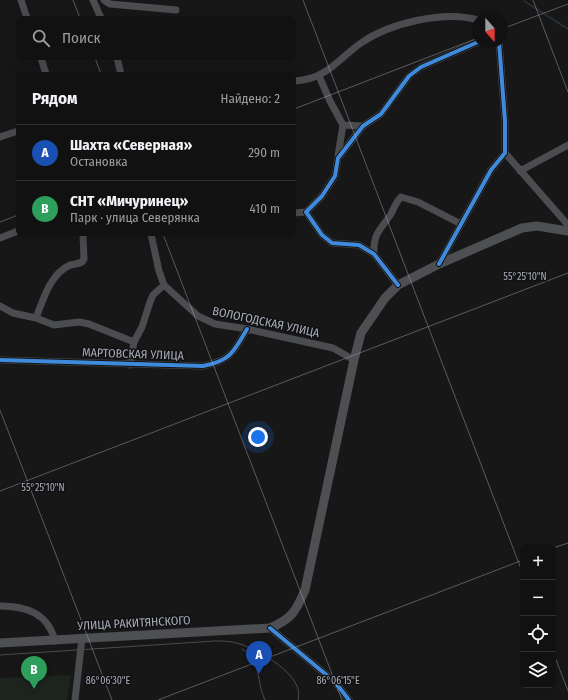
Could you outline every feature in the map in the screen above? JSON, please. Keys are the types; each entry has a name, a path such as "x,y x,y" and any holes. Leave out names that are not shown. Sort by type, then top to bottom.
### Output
{"main road":[{"path":"270,628 286,621 293,615 305,590 354,360 362,333 381,303 398,285 439,264 522,228 537,226 568,231"},
{"name":"УЛИЦА РАКИТЯНСКОГО","path":"0,643 270,628"}],"street":[{"path":"20,0 26,16"},
{"path":"93,0 100,15 110,4"},
{"path":"104,0 110,4 176,10"},
{"path":"296,81 319,76 343,59 361,43 398,24 443,18 472,18"},
{"path":"338,158 363,126 381,114 409,76 421,67 472,45"},
{"path":"439,264 491,170 505,153 505,121 499,48"},
{"path":"41,60 45,72"},
{"path":"117,60 120,72"},
{"path":"296,213 306,212 322,196 335,176 343,125 319,76"},
{"path":"343,125 363,126"},
{"path":"0,137 16,132"},
{"path":"520,171 568,145"},
{"path":"505,153 568,225"},
{"path":"374,254 375,238 383,222 390,214 400,197 418,202 461,224"},
{"path":"306,212 322,235 332,243 359,245 374,254 398,285"},
{"path":"0,238 16,232"},
{"path":"36,318 48,288 61,271 71,264 82,262 84,258 83,236"},
{"name":"ВОЛОГОДСКАЯ УЛИЦА","path":"150,236 164,285 198,316 215,324 247,329 333,348 354,360"},
{"path":"130,365 134,342 142,327 153,295 164,285"},
{"path":"0,306 13,313 36,318 54,325 79,322 89,324 134,342"},
{"name":"МАРТОВСКАЯ УЛИЦА","path":"0,360 203,366 218,363 226,359 235,350 247,329"},
{"path":"0,606 27,609 43,618 52,629 55,641"},
{"path":"270,628 335,682 349,700"},
{"path":"75,700 82,638"}],"shaded area":[{"path":"71,675 67,700 0,700 0,678"}],"waterway":[{"path":"524,1 568,29"}],"tram line":[{"path":"0,655 215,641 230,642 248,647 279,665 295,682 299,691 298,700"},
{"path":"242,649 253,660 256,666 265,700"}],"cycle path":[{"path":"398,285 374,254 359,245 332,243 322,235 306,212 322,196 335,176 338,158 363,126 381,114 409,76 421,67 472,45"},
{"path":"439,264 491,170 505,153 505,121 499,48"},
{"path":"0,360 203,366 219,361 230,354 247,329"},
{"path":"270,628 335,682 349,700"}],"place":[{"name":"Шахта «Северная»","path":"259,674"},
{"name":"СНТ «Мичуринец»","path":"34,689"}]}
